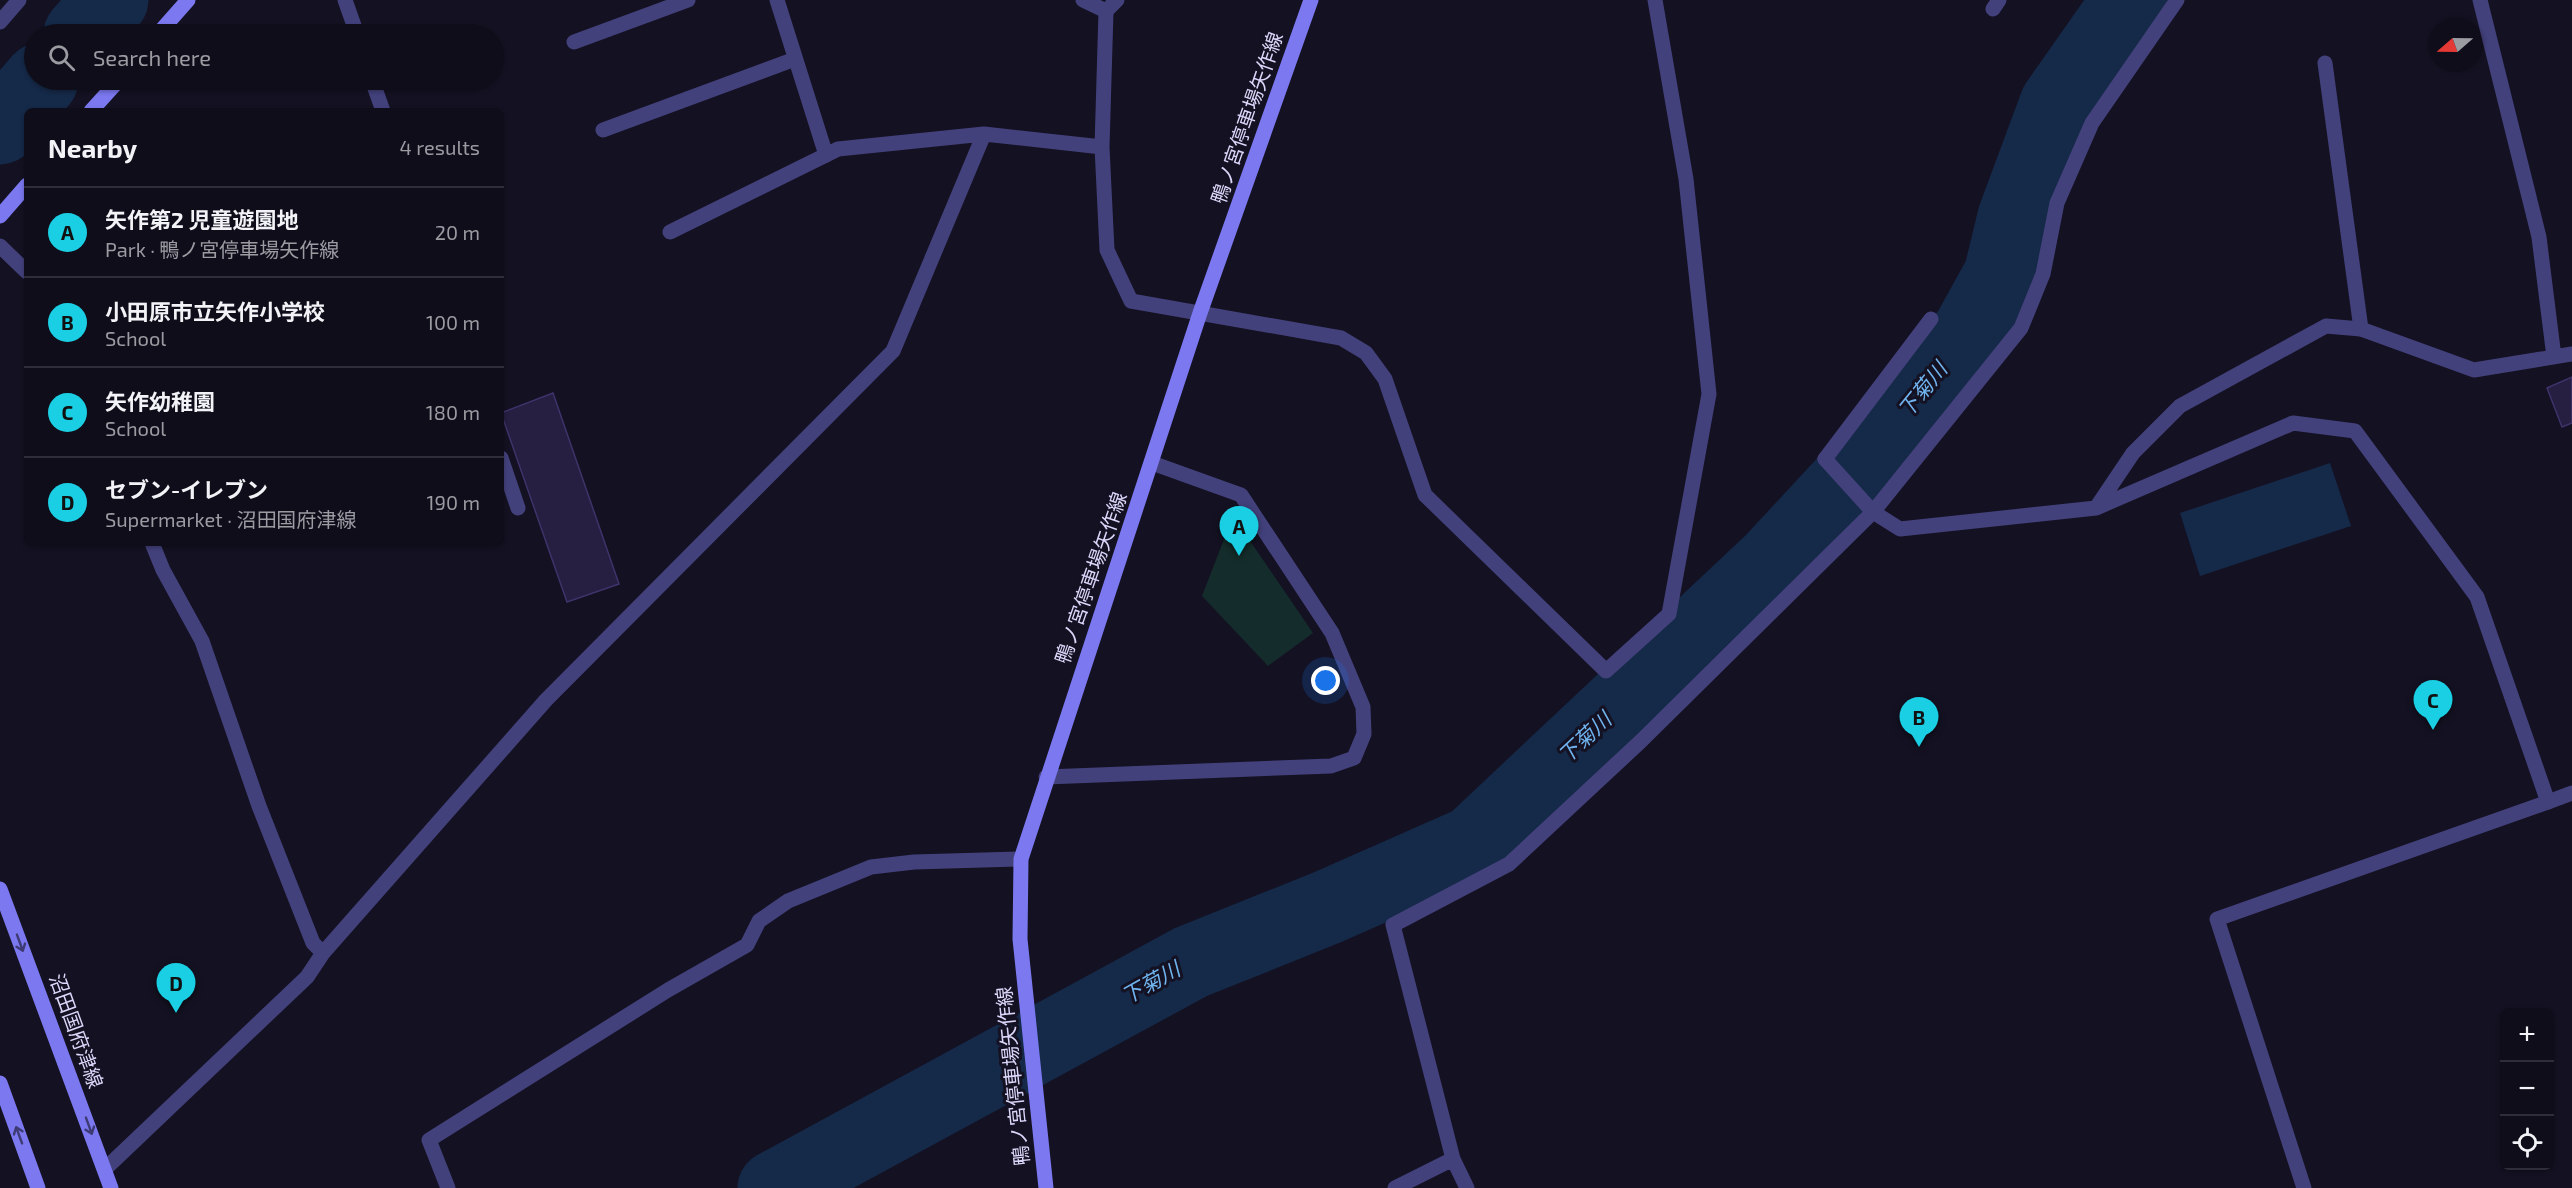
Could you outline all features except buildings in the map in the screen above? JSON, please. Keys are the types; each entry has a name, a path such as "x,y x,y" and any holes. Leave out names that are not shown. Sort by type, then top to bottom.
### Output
{"main road":[{"path":"167,24 188,0"},
{"name":"鴨ノ宮停車場矢作線","path":"1046,1188 1028,1036 1020,939 1021,859 1200,313 1311,0"},
{"path":"95,108 110,90"},
{"path":"0,216 24,188"},
{"name":"沼田国府津線","path":"0,889 111,1188"},
{"path":"0,1083 38,1188"}],"street":[{"path":"0,22 19,0"},
{"path":"345,0 353,24"},
{"path":"574,42 688,0"},
{"path":"777,0 826,155"},
{"path":"1083,0 1112,6 1102,147 1107,250 1131,302 1341,338 1366,353 1385,379 1425,495 1606,671 1669,614 1709,394 1686,179 1655,0"},
{"path":"1467,1188 1453,1159 1393,925 1509,864 1641,741 1873,512 2021,328 2043,274 2057,203 2092,123 2177,0"},
{"path":"2480,0 2539,237 2554,357"},
{"path":"603,130 795,59"},
{"path":"2325,63 2361,329"},
{"path":"376,90 382,108"},
{"path":"670,232 838,149 984,134 1102,147"},
{"path":"105,1169 307,977 323,953 546,700 893,351 984,134"},
{"path":"0,246 24,269"},
{"path":"1931,319 1825,459 1873,512 1900,529 2096,508 2293,423 2355,431 2477,597 2548,802"},
{"path":"2096,508 2133,453 2181,406 2326,326 2361,329 2474,370 2572,354"},
{"path":"1046,777 1331,766 1354,758 1364,734 1363,707 1332,633 1241,495 1152,463"},
{"path":"504,467 518,508"},
{"path":"153,546 163,570 202,641 259,806 313,943 323,953"},
{"path":"2304,1188 2217,920 2572,793"},
{"path":"448,1188 429,1140 668,990 747,945 759,921 788,901 871,867 914,862 1021,859"},
{"path":"1395,1188 1453,1159"}],"green space":[{"path":"1233,516 1313,633 1268,666 1202,596"}],"water":[{"path":"2330,463 2351,526 2200,576 2180,513"}],"waterway":[{"path":"90,24 111,0"},
{"name":"下菊川","path":"775,1188 1191,962 1328,907 1473,843 1773,561 1873,453 1970,331 2001,275 2015,217 2057,104 2130,0"},
{"path":"0,127 32,90"}],"place":[{"name":"矢作第2 児童遊園地","path":"1239,556"},
{"name":"矢作幼稚園","path":"2433,730"},
{"name":"小田原市立矢作小学校","path":"1919,747"},
{"name":"セブン-イレブン","path":"176,1013"}]}
